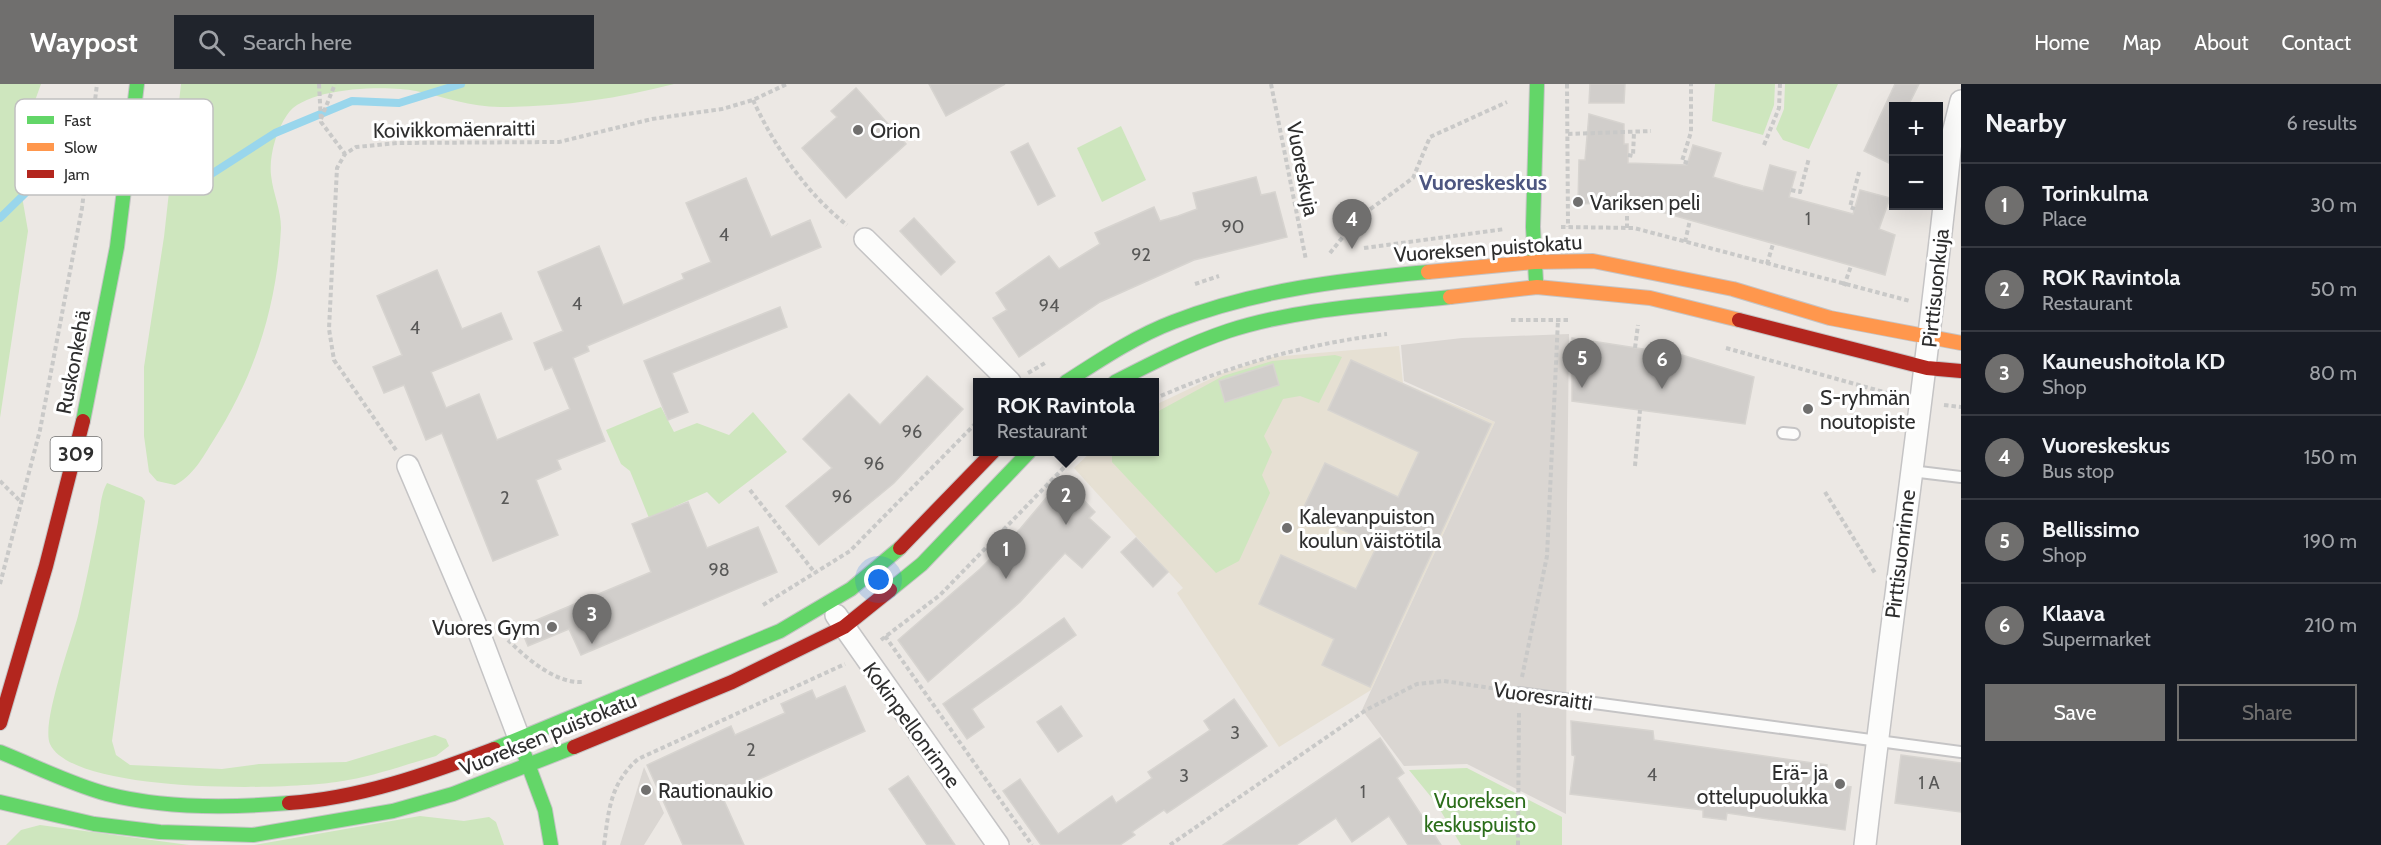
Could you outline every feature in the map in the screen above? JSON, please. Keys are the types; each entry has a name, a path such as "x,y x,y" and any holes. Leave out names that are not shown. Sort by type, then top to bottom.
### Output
{"main road":[{"name":"Ruskonkehä","path":"136,99 137,84"},
{"path":"1537,84 1534,262 1537,287"},
{"name":"Ruskonkehä","path":"0,723 31,622 69,483 95,369 125,195"},
{"name":"Vuoreksen puistokatu","path":"1072,378 1103,358 1172,322 1262,293 1353,279 1534,262 1605,264 1733,289 1830,318 1930,339 1961,343"},
{"name":"Vuoreksen puistokatu","path":"1123,378 1168,355 1239,328 1312,312 1537,287 1650,298 1927,368 1961,371"},
{"name":"Vuoreksen puistokatu","path":"0,752 108,794 179,804 234,805 358,793 481,754 723,656 795,623 828,604 875,571 912,537 989,456"},
{"name":"Vuoreksen puistokatu","path":"0,802 94,824 160,832 253,835 393,811 453,794 732,682 844,627 922,564 1025,456"},
{"path":"519,738 545,810 551,845"}],"street":[{"name":"Pirttisuonkuja","path":"1927,368 1951,141 1961,101"},
{"path":"865,239 1006,378"},
{"name":"Pirttisuonrinne","path":"1865,845 1911,471 1927,368"},
{"path":"408,466 478,630 519,738"},
{"name":"Kokinpellonrinne","path":"828,604 998,845"}],"lane":[{"path":"1911,471 1961,477"},
{"name":"Vuoresraitti","path":"1519,693 1961,752"}],"path":[{"path":"95,99 97,84"},
{"path":"319,84 321,122 345,154"},
{"path":"321,119 335,84"},
{"name":"Koivikkomäenraitti","path":"408,466 334,360 329,329 337,168 345,154 357,147 397,143 559,142 652,119 722,109 753,100 787,84"},
{"name":"Vuoreskuja","path":"1270,84 1306,260"},
{"path":"1567,84 1568,226"},
{"path":"1688,163 1682,161 1691,132 1691,84"},
{"path":"1764,145 1779,108 1780,84"},
{"path":"753,100 768,134 830,211 865,239"},
{"path":"1330,253 1358,218 1413,178 1430,137 1507,102"},
{"path":"1568,134 1651,131"},
{"path":"1628,156 1633,156 1634,132"},
{"path":"1791,190 1800,192 1809,158"},
{"path":"1855,208 1850,207 1859,172"},
{"path":"0,585 40,430 84,195"},
{"path":"1627,211 1627,228"},
{"path":"1685,242 1690,220"},
{"path":"1767,264 1773,244"},
{"path":"1844,286 1851,266"},
{"path":"1509,320 1576,320"},
{"path":"1518,845 1519,693 1547,556 1558,320"},
{"path":"1632,323 1648,327"},
{"path":"1635,348 1638,324"},
{"path":"1159,397 1215,372 1289,351 1393,333"},
{"path":"1719,346 1923,402 1960,407 1961,397"},
{"path":"1635,465 1640,410"},
{"path":"760,608 850,551 973,426"},
{"path":"0,481 22,504"},
{"path":"750,490 815,573"},
{"path":"1824,492 1879,580"},
{"path":"885,636 1032,845"},
{"path":"506,638 519,651 555,675 575,682 590,681"},
{"name":"Vuoresraitti","path":"1170,845 1366,710 1416,684 1444,681 1519,693"},
{"path":"604,845 614,789 624,772 638,759"}],"shaded area":[{"path":"1569,334 1566,814 1467,764 1404,766 1362,710 1495,422 1404,381 1401,345 1462,338"},
{"name":"Kalevanpuiston koulun väistötila","path":"1399,346 1403,383 1495,422 1371,690 1279,747 1177,593 1183,588 1074,468 1087,456 1159,456 1159,403 1223,373 1272,357"},
{"name":"Rautionaukio","path":"644,767 664,813 644,845 620,845"}],"green space":[{"path":"0,84 41,84 36,99 15,99 15,195 22,195 28,231 0,418"},
{"path":"181,84 674,84 609,98 544,106 489,107 416,91 386,88 347,90 327,94 296,106 283,121 272,152 271,175 281,228 275,285 261,339 252,366 228,416 197,466 175,485 157,481 149,472 144,436 144,367 169,195 213,195 213,99 179,99"},
{"path":"1715,84 1775,84 1774,105 1763,135 1712,121"},
{"path":"1785,84 1838,84 1809,149 1783,140 1776,129 1784,109"},
{"path":"1121,126 1146,180 1102,202 1077,148"},
{"path":"1335,355 1342,357 1319,403 1300,396 1283,399 1264,436 1272,452 1262,475 1270,493 1239,561 1216,573 1112,462 1112,456 1159,456 1159,411 1223,376 1272,361"},
{"path":"661,407 674,432 697,423 729,435 753,412 787,452 719,504 707,492 649,518 630,471 621,464 606,430"},
{"path":"107,483 142,497 145,501 112,741 116,755 130,765 222,769 259,764 346,762 435,735 446,739 449,746 436,756 370,775 321,784 283,786 237,787 141,781 99,773 67,761 50,744 48,734 50,719 58,682 78,616"},
{"name":"Vuoreksen keskuspuisto","path":"1467,768 1562,817 1562,845 1461,845 1436,803 1409,770"},
{"path":"420,816 464,821 489,817 496,822 504,845 254,845"},
{"path":"40,825 189,845 6,845 21,830"}],"building":[{"name":"Orion","path":"929,84 1005,84 946,116"},
{"path":"1590,84 1625,84 1624,103 1589,103"},
{"path":"1895,84 1919,84 1910,102 1889,102 1889,163 1864,151"},
{"name":"Orion","path":"856,88 906,144 846,198 802,148 837,117 831,111"},
{"path":"1589,114 1624,124 1624,144 1628,144 1628,163 1687,165 1693,145 1721,153 1713,177 1743,186 1763,191 1770,165 1796,172 1789,197 1853,214 1860,190 1889,198 1879,229 1895,235 1885,275 1658,211 1606,210 1607,203 1578,204 1579,160 1585,160"},
{"path":"1028,143 1055,196 1038,205 1011,152"},
{"path":"1256,177 1261,195 1275,192 1287,237 1194,260 1100,302 1019,357 993,318 1007,310 996,293 1049,256 1059,269 1100,244 1095,233 1154,207 1160,221 1178,216 1197,209 1193,193"},
{"path":"746,178 771,237 810,220 821,247 587,346 589,351 573,358 605,441 557,460 561,469 536,480 558,535 493,561 442,433 426,440 404,385 384,393 373,367 402,355 377,296 437,270 462,329 501,313 512,339 431,372 446,408 479,394 497,440 570,409 552,367 545,370 534,343 563,331 538,272 599,246 623,305 684,279 682,274 711,262 686,203"},
{"path":"914,218 955,262 941,275 900,231"},
{"path":"780,307 787,327 672,373 688,412 668,420 644,361"},
{"path":"1572,338 1682,355 1754,377 1745,424 1572,401"},
{"path":"1351,360 1491,424 1370,687 1322,665 1334,639 1259,604 1281,555 1356,589 1377,546 1302,511 1325,463 1398,497 1419,452 1328,410"},
{"path":"1273,364 1279,385 1225,402 1219,381"},
{"path":"927,376 963,409 894,483 819,545 786,506 832,468 803,439 849,394 880,425"},
{"path":"1068,484 1095,512 1089,518 1110,537 1082,568 1065,553 1020,602 928,682 898,640 980,569 1020,529 1052,491 1058,495"},
{"path":"688,502 707,548 758,527 777,572 581,655 569,629 528,646 520,627 651,572 632,524"},
{"path":"1136,538 1168,572 1153,587 1121,552"},
{"path":"1064,618 1076,635 972,709 984,727 967,739 943,704"},
{"path":"845,686 865,731 722,796 744,845 683,845 647,765 731,726 735,735 785,713 781,704 812,690 816,699"},
{"path":"1234,699 1267,746 1167,813 1164,810 1132,832 1135,835 1120,845 1041,845 1003,791 1020,779 1058,834 1112,796 1116,803 1152,778 1148,772 1210,730 1204,721"},
{"path":"1061,706 1082,736 1058,752 1037,722"},
{"path":"1571,721 1653,731 1654,740 1827,765 1824,783 1851,787 1845,830 1727,813 1726,820 1703,817 1703,810 1570,794 1575,756 1572,755"},
{"path":"1380,738 1404,773 1397,778 1441,845 1408,845 1389,816 1352,842 1336,818 1296,845 1223,845"},
{"path":"1901,755 1961,763 1961,812 1895,803"},
{"path":"908,776 955,845 927,845 889,789"}],"waterway":[{"path":"213,173 275,133 352,101 399,103 461,84"},
{"path":"0,218 23,195"}],"traffic: fast":[{"path":"135,99 137,84"},
{"path":"1536,281 1533,227 1537,84"},
{"path":"83,421 117,247 123,195"},
{"path":"1072,378 1145,334 1204,311 1299,288 1428,272"},
{"path":"1123,378 1199,342 1255,323 1338,308 1450,297"},
{"path":"890,590 922,564 1025,456"},
{"path":"494,749 780,631 851,589 900,548"},
{"path":"0,802 94,824 160,832 253,835 393,811 453,794 574,747"},
{"path":"522,748 545,810 551,845"},
{"path":"0,752 80,785 129,799 198,806 289,803"}],"traffic: slow":[{"path":"1428,272 1534,262 1593,261 1733,289 1830,318 1961,343"},
{"path":"1450,297 1537,287 1650,298 1739,320"}],"traffic: jam":[{"path":"1739,320 1927,368 1961,371"},
{"path":"0,723 46,566 83,421"},
{"path":"900,548 989,456"},
{"path":"574,747 732,682 844,627 890,590"},
{"path":"289,803 342,796 393,784 494,749"}],"place":[{"name":"Orion","path":"858,130"},
{"name":"Variksen peli","path":"1578,202"},
{"name":"Vuoreskeskus","path":"1352,249"},
{"name":"Bellissimo","path":"1582,388"},
{"name":"Klaava","path":"1662,389"},
{"name":"S-ryhmän noutopiste","path":"1808,409"},
{"name":"ROK Ravintola","path":"1066,525"},
{"name":"Kalevanpuiston koulun väistötila","path":"1287,528"},
{"name":"Torinkulma","path":"1006,579"},
{"name":"Vuores Gym","path":"552,627"},
{"name":"Kauneushoitola KD","path":"592,644"},
{"name":"Erä- ja ottelupuolukka","path":"1840,784"},
{"name":"Rautionaukio","path":"646,790"}],"district":[{"name":"Vuoreskeskus","path":"1483,182"}]}
